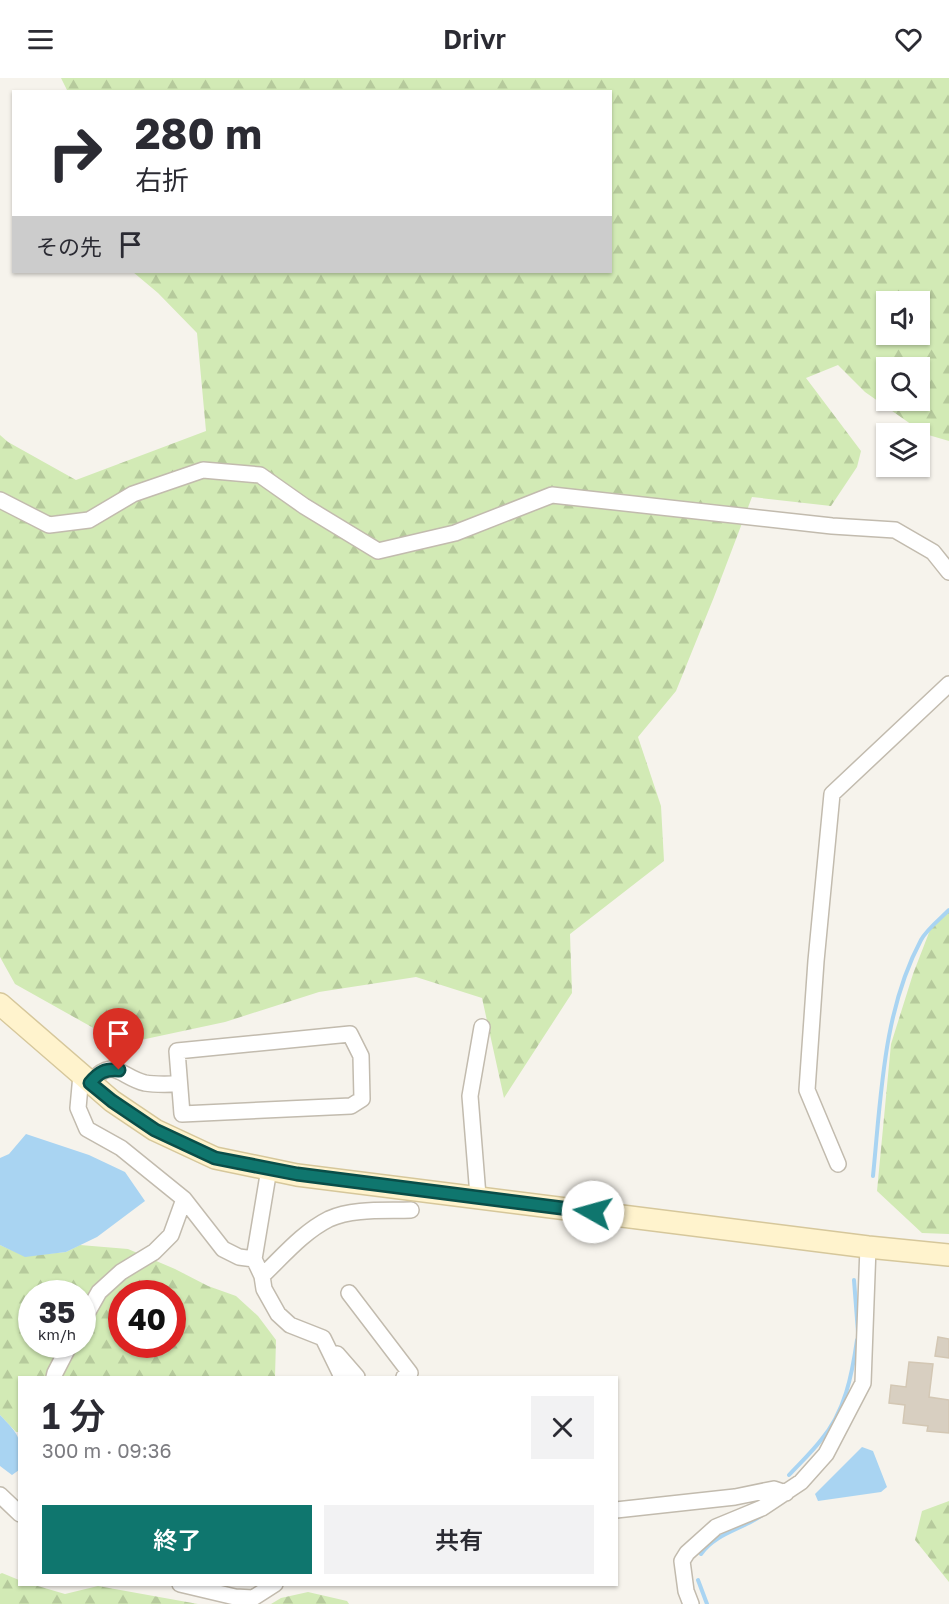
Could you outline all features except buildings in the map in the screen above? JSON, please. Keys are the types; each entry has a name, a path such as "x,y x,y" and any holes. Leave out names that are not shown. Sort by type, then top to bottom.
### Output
{"street":[{"path":"0,500 49,525 89,520 133,494 203,470 260,475 304,506 378,551 455,533 552,495 832,526 895,530 933,552 949,572"},
{"path":"838,1164 807,1090 816,961 832,794 949,684"},
{"path":"0,1004 112,1101 155,1130 215,1158 297,1174 868,1247 949,1255"},
{"path":"478,1196 470,1095 482,1027"},
{"path":"350,1034 361,1056 362,1099 351,1106 182,1114 179,1084 177,1051 350,1034"},
{"path":"86,1079 106,1069 119,1070 145,1083 179,1084"},
{"path":"86,1079 78,1108 87,1129 121,1148 184,1199 223,1249 239,1257 254,1259"},
{"path":"269,1169 254,1259 262,1276 264,1289 278,1314 290,1325 323,1338 356,1376"},
{"path":"96,1297 121,1272 154,1252 171,1235 184,1199"},
{"path":"262,1276 307,1233 331,1218 353,1213 411,1210"},
{"path":"691,1604 686,1591 682,1561 687,1553 716,1527 762,1508 801,1482 826,1454 863,1383 868,1247"},
{"path":"349,1293 410,1373 406,1376"},
{"path":"323,1338 342,1376"},
{"path":"54,1376 63,1358"},
{"path":"618,1510 735,1497 774,1490 786,1493"},
{"path":"0,1496 18,1512"},
{"path":"188,1586 235,1597 253,1598 272,1586"}],"green space":[{"path":"61,78 949,78 949,441 930,435 930,423 909,423 892,411 930,411 930,357 876,357 876,400 838,365 806,378 861,451 857,467 831,506 752,497 676,691 638,737 661,806 664,861 570,934 572,993 504,1098 482,998 416,977 319,992 225,1022 122,1044 15,984 0,957 0,435 8,442 76,480 206,431 197,333 158,293 134,273 612,273 612,90 67,90"},
{"path":"949,909 949,1234 922,1233 877,1191 891,1044 913,974 930,930"},
{"path":"0,1245 25,1256 66,1252 80,1245 128,1249 208,1286 236,1296 258,1316 276,1340 275,1376 18,1376 18,1432 0,1415"},
{"path":"949,1501 949,1582 915,1540 922,1511"},
{"path":"0,1574 18,1580 18,1586 38,1586 65,1594 98,1586 198,1604 0,1604"},
{"path":"308,1592 347,1601 349,1604 271,1604 281,1598"}],"water":[{"path":"26,1134 89,1155 125,1172 145,1201 97,1237 66,1252 25,1257 0,1245 0,1158 9,1154"},
{"path":"0,1415 13,1429 18,1439 18,1471 12,1475 0,1466"},
{"path":"862,1447 873,1451 887,1487 881,1492 818,1501 815,1494"}],"waterway":[{"path":"873,1176 886,1055 899,996 908,967 921,940 949,910"},
{"path":"854,1280 858,1332"},
{"path":"789,1475 817,1444 836,1417 850,1380 857,1340"},
{"path":"701,1554 721,1536 762,1515"},
{"path":"698,1580 707,1604"}],"route":[{"path":"119,1070 106,1069 90,1083 155,1130 215,1158 297,1174 593,1212"}]}
